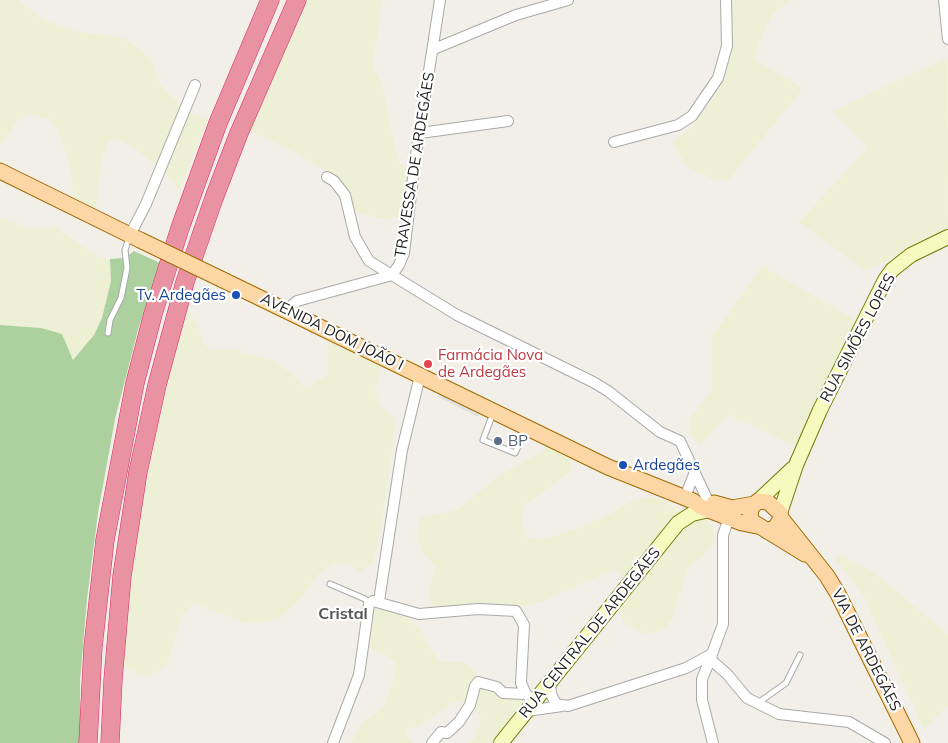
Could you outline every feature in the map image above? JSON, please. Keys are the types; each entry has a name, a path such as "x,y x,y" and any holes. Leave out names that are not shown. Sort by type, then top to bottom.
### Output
{"highway":[{"path":"88,743 93,647 105,540 135,383 155,305 186,212 236,78 270,0"},
{"path":"110,743 113,680 122,576 138,472 159,376 185,282 226,165 297,0"}],"main road":[{"name":"AVENIDA DOM JOÃO I","path":"0,171 608,467 699,502 729,518 762,528"},
{"name":"AVENIDA DOM JOÃO I","path":"699,502 732,508 756,503"},
{"path":"768,502 780,516 776,528 762,528 750,518 751,508 756,503 768,502"},
{"name":"VIA DE ARDEGÃES","path":"780,516 815,560 838,594 912,743"},
{"name":"VIA DE ARDEGÃES","path":"762,528 815,560"}],"street":[{"name":"TRAVESSA DE ARDEGÃES","path":"286,310 297,301 392,275 404,253 440,0"},
{"path":"434,49 516,15 568,0"},
{"path":"614,142 678,125 692,116 718,78 727,46 726,0"},
{"path":"944,0 948,39"},
{"path":"135,237 146,204 195,85"},
{"path":"420,133 508,121"},
{"path":"327,177 334,181 345,195 355,237 362,252 369,261 457,315 608,390 654,428 680,441 695,472 699,502"},
{"name":"RUA SIMÕES LOPES","path":"780,516 796,465 885,280 892,270 911,255 948,237"},
{"path":"333,743 359,675 402,450 420,376"},
{"name":"RUA SIMÕES LOPES","path":"756,503 796,465"},
{"path":"695,472 699,502"},
{"name":"RUA CENTRAL DE ARDEGÃES","path":"501,743 529,702 550,682 678,523 699,502"},
{"name":"RUA CENTRAL DE ARDEGÃES","path":"678,523 692,514 699,502"},
{"path":"713,743 702,700 702,679 723,624 723,535 729,518"},
{"path":"374,602 419,614 478,610 516,611 524,625 521,683 529,702"},
{"path":"712,657 747,698 778,714 849,722 885,743"},
{"path":"432,743 441,732 447,733 459,722 470,705 475,686 478,682 497,687 503,693 529,702 559,705 580,703 686,668 712,657"},
{"path":"550,682 551,694 559,705"}],"lane":[{"path":"108,333 110,320 121,298 127,268 125,250 135,237"},
{"path":"494,410 483,440 515,454 528,427"},
{"path":"330,584 374,602"},
{"path":"758,704 786,683 800,655"}],"green space":[{"path":"0,0 17,0 44,20 75,31 124,38 150,58 160,84 187,112 208,119 179,192 171,179 137,150 121,140 108,140 101,162 96,208 87,209 73,198 71,168 58,131 51,120 31,114 17,121 0,146"},
{"path":"304,0 382,0 373,67 382,84 395,149 400,163 414,176 401,217 388,220 352,211 346,187 338,178 291,150 245,129"},
{"path":"733,0 791,0 773,13 757,47 754,60 803,88 728,181 714,180 687,167 672,141 687,132 716,95 728,68"},
{"path":"947,58 948,232 866,271 799,222 868,147 832,111"},
{"path":"0,217 30,229 56,227 89,251 108,260 110,259 111,281 102,318 94,335 72,360 41,328 0,325"},
{"path":"134,251 160,263 138,330 115,419 98,513 87,599 80,681 80,743 0,743 0,325 41,328 62,334 73,360 94,335 102,318 111,281 110,259 125,258"},
{"path":"762,266 854,319 852,332 797,447 728,415 700,445 690,435 689,420 712,389 712,337"},
{"path":"186,307 198,325 202,342 211,350 233,348 246,354 272,360 295,376 306,388 328,375 328,334 383,363 375,392 382,407 396,420 381,530 373,563 360,572 350,565 334,563 319,573 303,595 283,615 261,623 246,623 193,603 181,618 167,665 148,677 124,668 126,615 147,466"},
{"path":"549,443 566,453 572,463 570,472 523,507 521,521 527,538 544,539 584,526 610,514 633,500 654,497 666,502 682,514 701,515 712,526 715,540 706,553 689,566 672,618 664,630 645,634 623,622 619,605 623,592 623,578 620,572 613,570 543,601 525,606 435,606 430,598 429,586 436,566 423,553 418,540 419,518 457,510 500,475 541,453"},
{"path":"841,555 872,571 948,634 948,706 924,729 863,595 835,559"},
{"path":"376,606 398,609 420,629 438,661 467,663 482,680 518,699 536,715 507,743 469,743 475,737 481,718 470,703 456,701 420,725 404,731 412,743 351,743 362,723 383,708 394,679 396,663 386,655 372,649 364,638 367,621"}],"shaded area":[{"path":"438,391 481,412 478,417 438,397"}],"place":[{"name":"Tv. Ardegães","path":"236,295"},
{"name":"Farmácia Nova de Ardegães","path":"428,364"},
{"name":"BP","path":"498,441"},
{"name":"Ardegães","path":"623,465"}],"district":[{"name":"Cristal","path":"343,614"}]}
